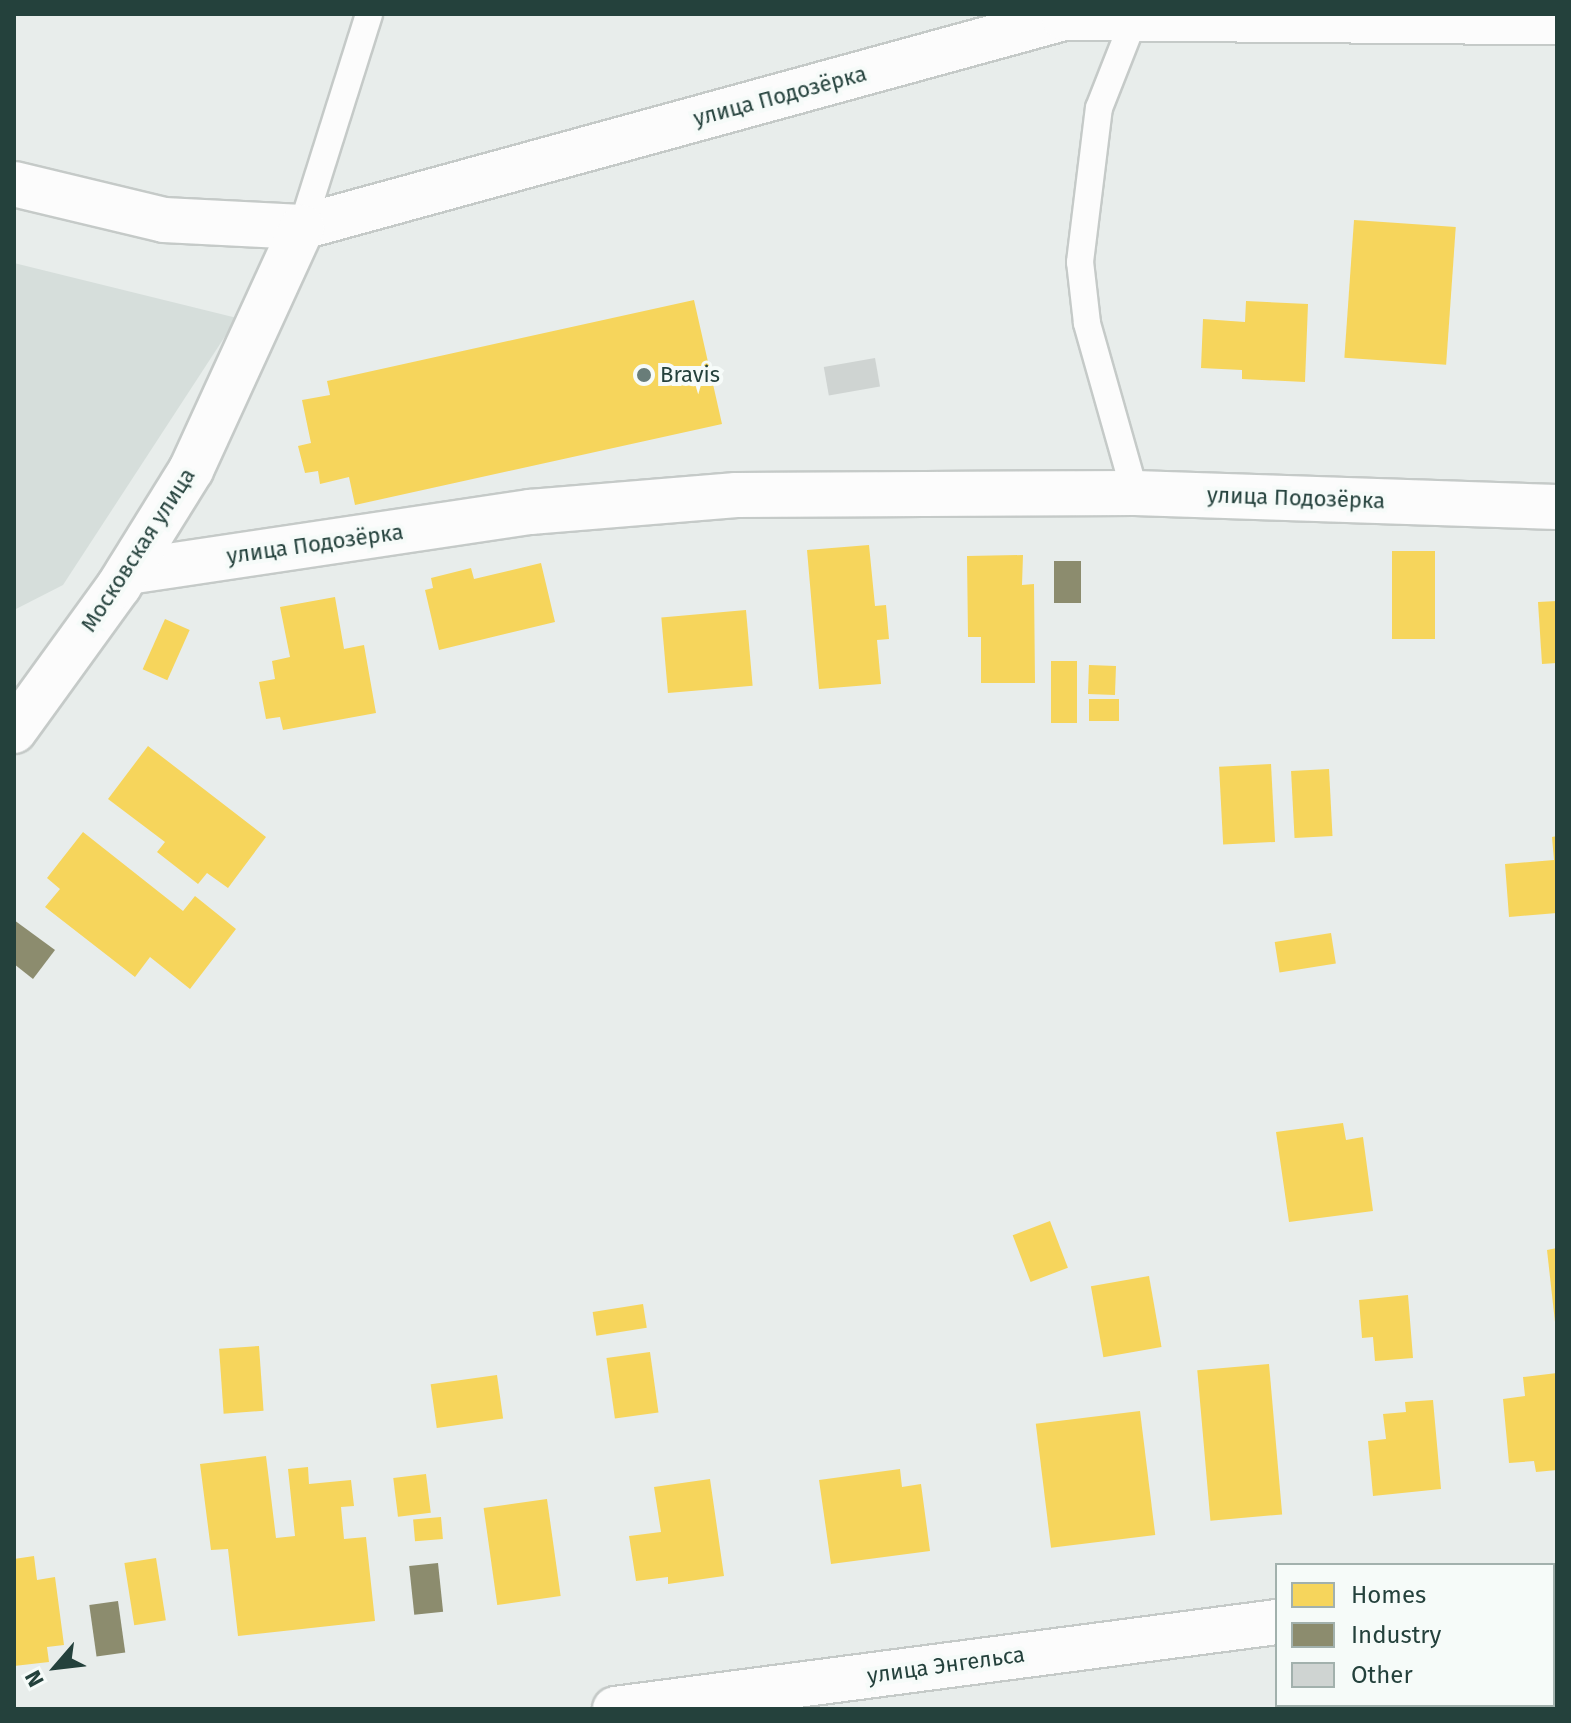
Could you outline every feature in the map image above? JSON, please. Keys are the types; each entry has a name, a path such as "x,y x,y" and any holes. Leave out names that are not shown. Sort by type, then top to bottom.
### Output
{"street":[{"name":"улица Подозёрка","path":"14,184 164,220 302,227 1064,18 1136,16 1557,22"},
{"name":"Московская улица","path":"14,731 128,572 191,470 302,227"},
{"name":"улица Подозёрка","path":"128,572 530,512 688,499 1135,493 1557,507"},
{"name":"улица Энгельса","path":"615,1709 1275,1622"}],"lane":[{"path":"302,227 369,14"},
{"path":"1135,493 1087,323 1080,262 1099,108 1136,16"}],"shaded area":[{"path":"14,263 237,318 63,585 14,610"}],"building: Homes":[{"path":"1354,220 1456,227 1446,365 1344,358"},
{"path":"694,300 722,424 355,505 349,477 320,484 318,471 305,473 298,446 311,443 302,400 330,395 327,381"},
{"path":"1246,301 1308,304 1305,382 1242,379 1242,370 1201,368 1203,319 1245,322"},
{"path":"869,545 875,606 886,605 889,639 877,640 881,684 819,689 807,550"},
{"path":"1392,551 1435,551 1435,639 1392,639"},
{"path":"1023,555 1022,585 1034,584 1035,683 981,683 981,637 968,637 967,556"},
{"path":"541,563 555,622 439,650 425,590 433,588 431,578 471,568 474,579"},
{"path":"335,597 344,649 364,645 376,713 283,730 280,717 266,719 259,682 275,679 272,661 290,657 280,607"},
{"path":"1557,601 1557,663 1542,664 1538,602"},
{"path":"746,610 753,686 668,693 661,617"},
{"path":"165,619 190,630 167,680 143,669"},
{"path":"1051,661 1077,661 1077,723 1051,723"},
{"path":"1089,665 1116,666 1115,695 1088,694"},
{"path":"1089,699 1119,699 1119,721 1089,721"},
{"path":"148,746 266,837 228,888 207,873 198,884 157,852 165,842 108,799"},
{"path":"1271,764 1275,842 1223,845 1219,767"},
{"path":"1329,769 1333,836 1295,838 1291,771"},
{"path":"83,832 183,911 195,896 236,929 190,989 150,957 135,977 45,907 60,889 47,878"},
{"path":"1557,836 1557,913 1509,917 1505,864 1554,860 1552,837"},
{"path":"1331,933 1336,964 1280,973 1275,942"},
{"path":"1343,1123 1346,1140 1363,1137 1373,1211 1289,1222 1276,1132"},
{"path":"1050,1221 1068,1268 1031,1282 1013,1235"},
{"path":"1557,1248 1557,1322 1555,1322 1547,1250"},
{"path":"1149,1276 1162,1347 1103,1357 1091,1286"},
{"path":"1408,1295 1413,1358 1375,1361 1373,1337 1362,1338 1359,1300"},
{"path":"643,1304 647,1328 596,1336 593,1312"},
{"path":"259,1346 264,1411 224,1414 219,1349"},
{"path":"650,1352 658,1412 615,1419 606,1358"},
{"path":"1269,1364 1282,1514 1210,1521 1197,1370"},
{"path":"1557,1373 1557,1470 1536,1472 1534,1461 1509,1463 1503,1399 1525,1396 1523,1377"},
{"path":"497,1375 503,1419 437,1428 431,1384"},
{"path":"1433,1400 1441,1489 1373,1496 1368,1441 1386,1439 1383,1414 1406,1412 1405,1402"},
{"path":"1140,1411 1155,1535 1051,1548 1036,1424"},
{"path":"266,1456 276,1538 295,1536 288,1469 308,1467 309,1484 351,1480 354,1506 341,1507 344,1539 366,1537 375,1621 238,1636 228,1549 211,1550 200,1464"},
{"path":"900,1469 902,1487 921,1484 930,1551 831,1564 819,1480"},
{"path":"426,1474 431,1513 398,1517 393,1478"},
{"path":"710,1479 724,1576 668,1584 668,1577 636,1581 629,1536 661,1532 654,1487"},
{"path":"547,1499 561,1596 497,1605 484,1508"},
{"path":"441,1517 443,1539 415,1541 413,1519"},
{"path":"34,1556 37,1580 55,1577 64,1645 47,1647 49,1662 14,1666 14,1559"},
{"path":"156,1558 166,1620 134,1625 124,1563"},
{"path":"1557,1682 1557,1709 1382,1709 1555,1707"}],"building: Industry":[{"path":"1054,561 1081,561 1081,603 1054,603"},
{"path":"14,920 55,950 33,979 14,964"},
{"path":"438,1563 443,1612 414,1615 409,1566"},
{"path":"118,1601 125,1652 97,1657 89,1605"}],"building: Other":[{"path":"875,358 880,387 829,396 824,367"}],"place":[{"name":"Bravis","path":"644,375"}]}
